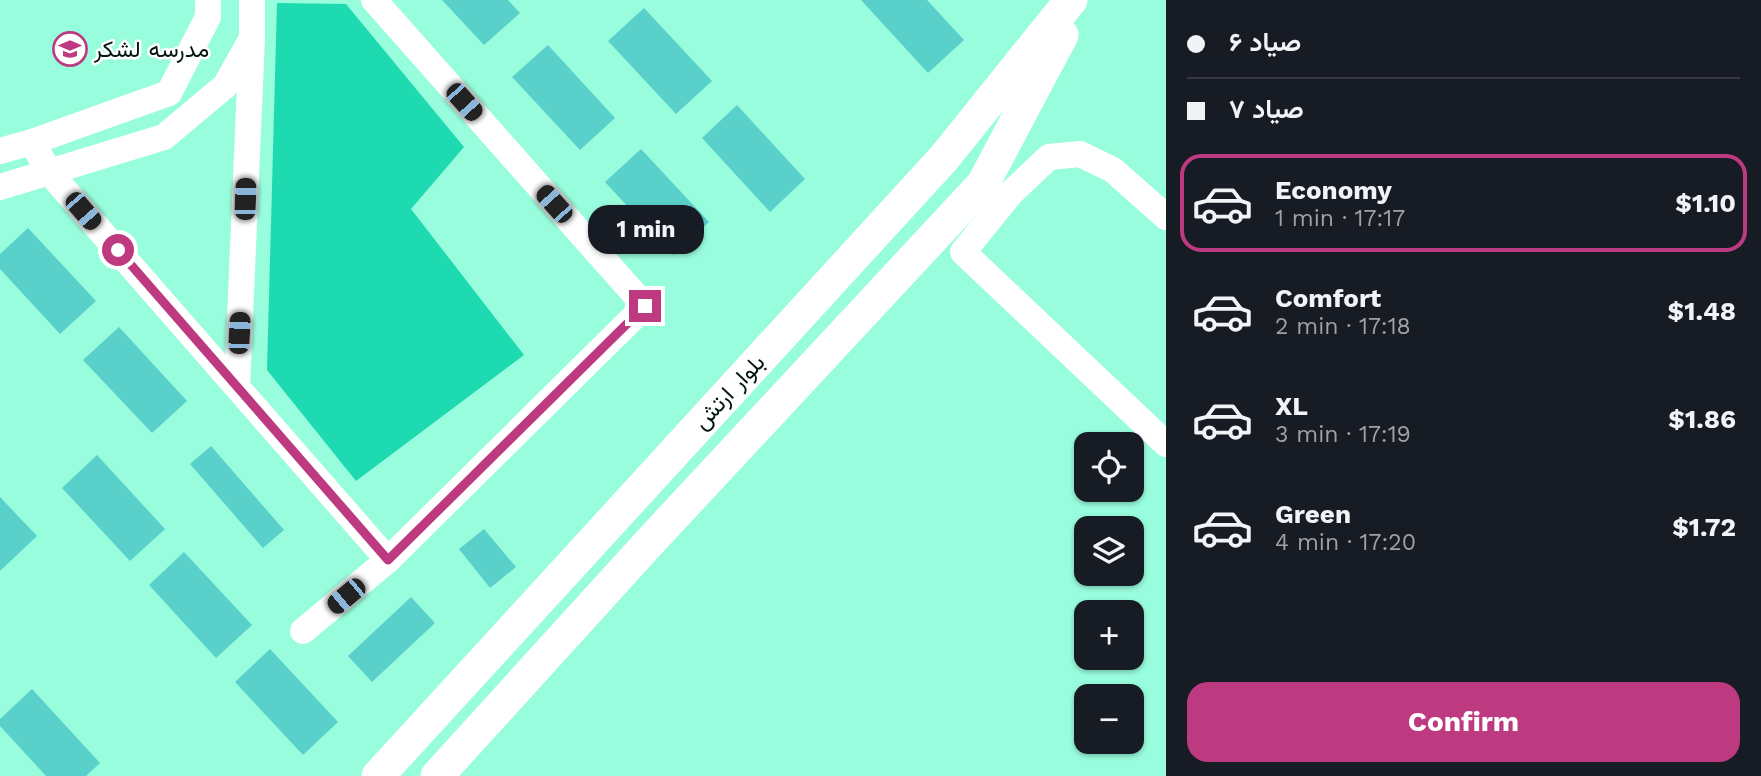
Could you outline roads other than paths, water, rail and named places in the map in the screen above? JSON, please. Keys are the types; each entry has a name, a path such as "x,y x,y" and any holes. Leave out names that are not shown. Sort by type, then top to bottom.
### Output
{"main road":[{"name":"بلوار ارتش","path":"377,776 944,158 1071,0"},
{"name":"بلوار ارتش","path":"437,776 647,545 983,184 1080,0"}],"street":[{"path":"0,151 169,93 208,17 208,0"},
{"path":"237,387 252,0"},
{"path":"303,631 388,560 645,306 374,0"},
{"path":"0,187 164,137 225,86 252,38"},
{"path":"32,142 49,172 388,560"},
{"path":"1162,430 963,252 1011,193 1049,157 1080,154 1113,170 1166,217"}],"place":[{"name":"مدرسه لشکر","path":"70,49"}]}
